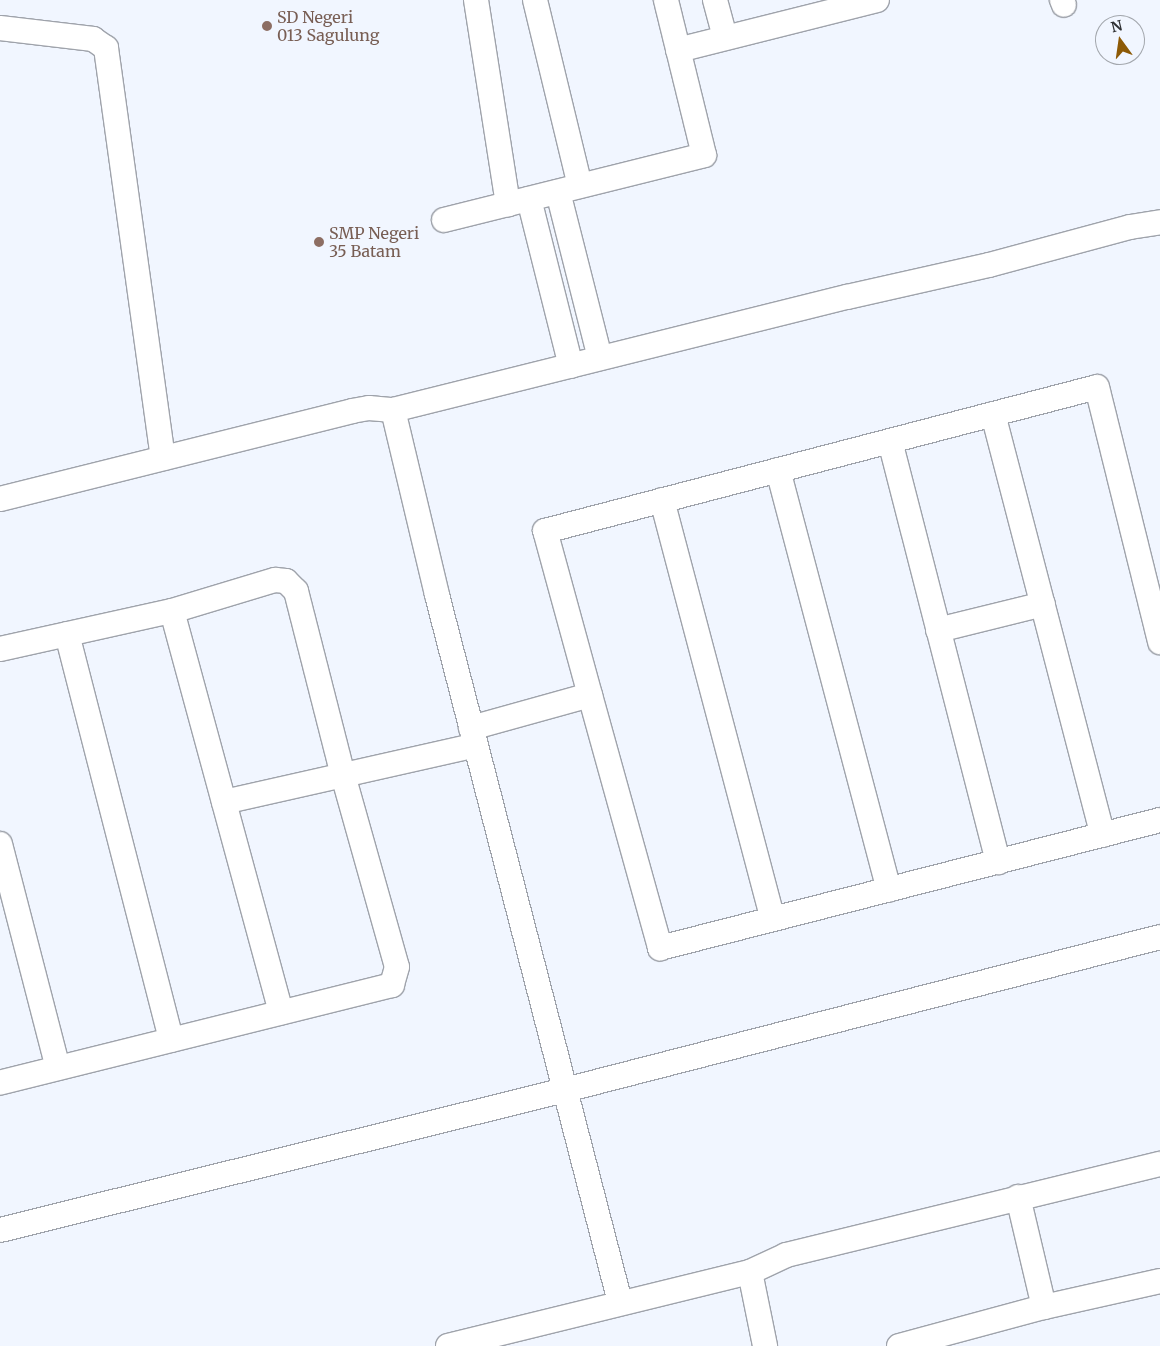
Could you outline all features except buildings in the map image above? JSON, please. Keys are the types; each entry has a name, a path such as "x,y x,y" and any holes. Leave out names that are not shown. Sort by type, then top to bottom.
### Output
{"street":[{"path":"476,0 519,202 571,366"},
{"path":"535,0 600,358"},
{"path":"444,220 704,155 666,0"},
{"path":"715,0 725,38"},
{"path":"678,50 836,5 877,0"},
{"path":"0,28 93,38 106,48 163,458"},
{"path":"0,499 352,411 369,408 394,410 1160,222"},
{"path":"1160,642 1152,576 1097,386 545,531 660,948 1160,820"},
{"path":"394,410 474,737 620,1302"},
{"path":"994,414 1102,835"},
{"path":"890,441 998,862"},
{"path":"778,470 889,890"},
{"path":"662,500 773,919"},
{"path":"0,649 172,610 275,580 286,581 296,591 343,775 397,967 396,978 392,985 0,1082"},
{"path":"938,630 1043,604"},
{"path":"172,610 281,1012"},
{"path":"67,634 171,1040"},
{"path":"224,802 343,775 474,737 590,696"},
{"path":"0,844 58,1068"},
{"path":"0,1230 566,1090 1160,937"},
{"path":"448,1346 515,1337 620,1302 750,1272 786,1255 1018,1197 1160,1164"},
{"path":"1018,1197 1044,1307"},
{"path":"750,1272 765,1346"},
{"path":"899,1346 1044,1307 1160,1280"}],"place":[{"name":"SD Negeri 013 Sagulung","path":"267,26"},
{"name":"SMP Negeri 35 Batam","path":"319,242"}]}
